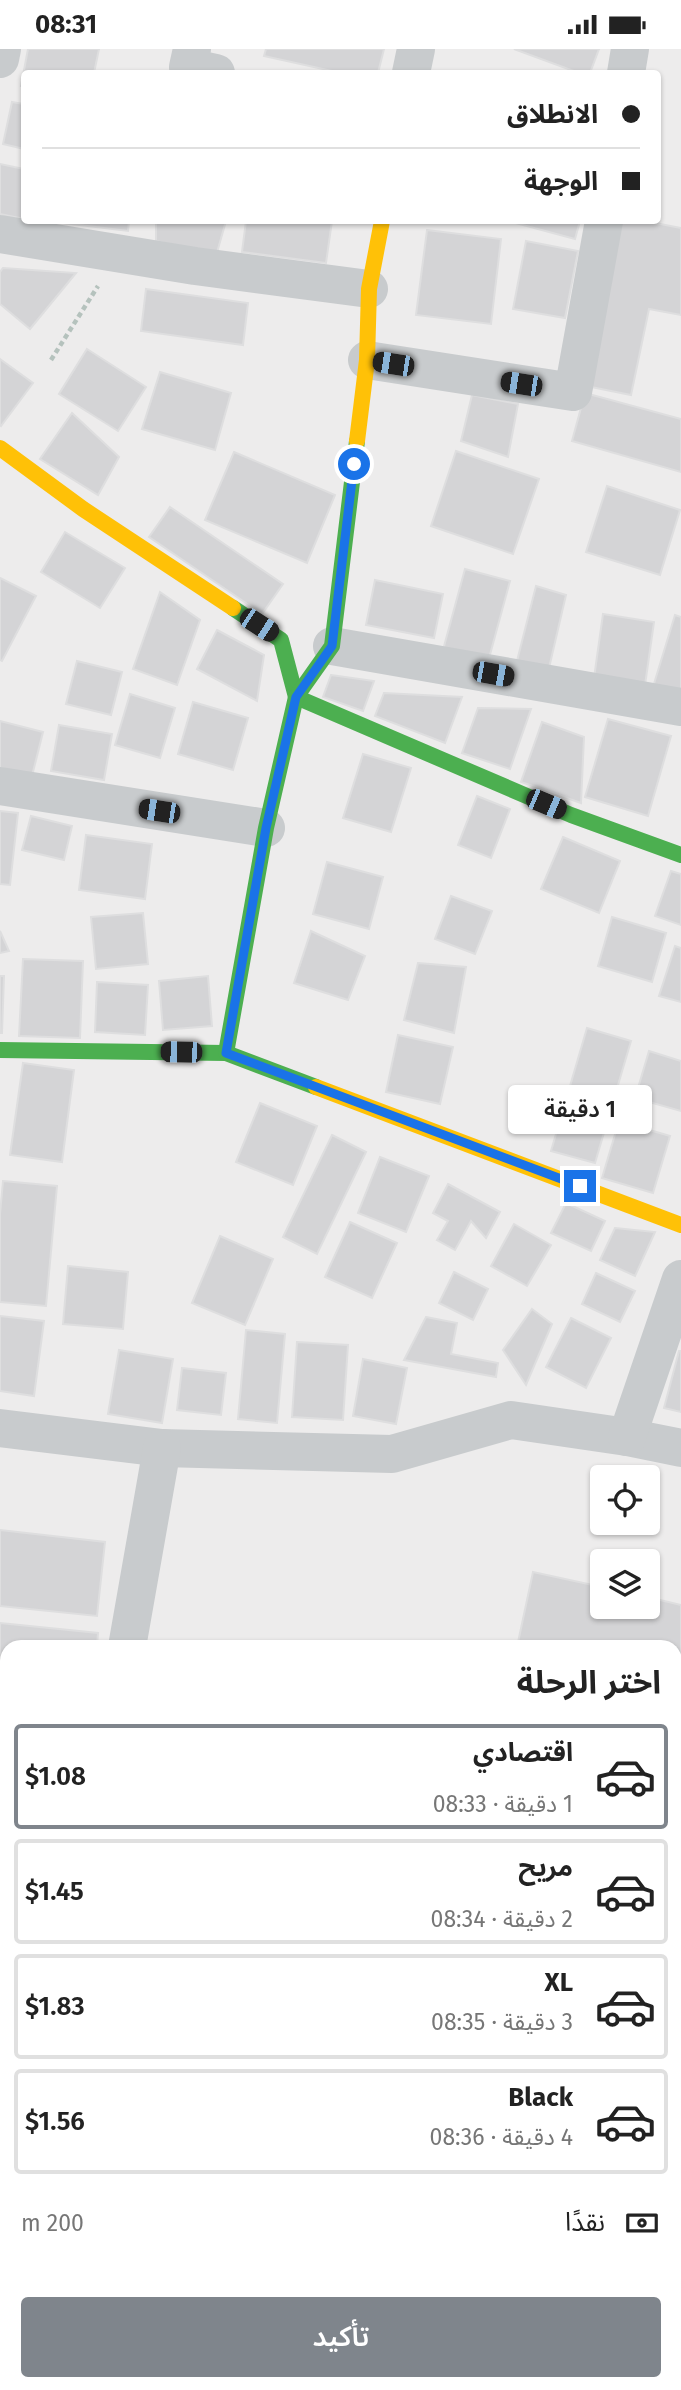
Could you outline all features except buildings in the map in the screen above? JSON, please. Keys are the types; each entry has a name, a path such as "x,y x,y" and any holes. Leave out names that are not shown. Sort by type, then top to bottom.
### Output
{"street":[{"path":"0,59 2,49"},
{"path":"192,49 188,67 202,70"},
{"path":"412,70 416,49"},
{"path":"626,70 629,49"},
{"path":"226,1053 266,828 296,697 332,646 367,360 369,289 382,224"},
{"path":"367,360 573,392 603,224"},
{"path":"0,234 195,266 369,289"},
{"path":"0,448 83,509 281,640 296,697"},
{"path":"332,646 681,707"},
{"path":"296,697 571,815 681,855"},
{"path":"0,786 266,828"},
{"path":"0,1050 226,1053 681,1225"},
{"path":"628,1437 681,1279"},
{"path":"0,1428 162,1448 392,1454 511,1420 628,1437 681,1448"},
{"path":"128,1640 162,1448"}],"path":[{"path":"51,361 103,277 107,251"}],"traffic: fast":[{"path":"226,1053 266,828 296,697 332,646 357,441"},
{"path":"233,608 281,640 296,697 571,815 681,855"},
{"path":"0,1050 226,1053 316,1087"}],"traffic: slow":[{"path":"357,441 367,360 369,289 381,224"},
{"path":"0,448 83,509 233,608"},
{"path":"316,1087 681,1225"}],"route":[{"path":"354,464 332,646 296,697 266,828 226,1053 580,1186"}]}
